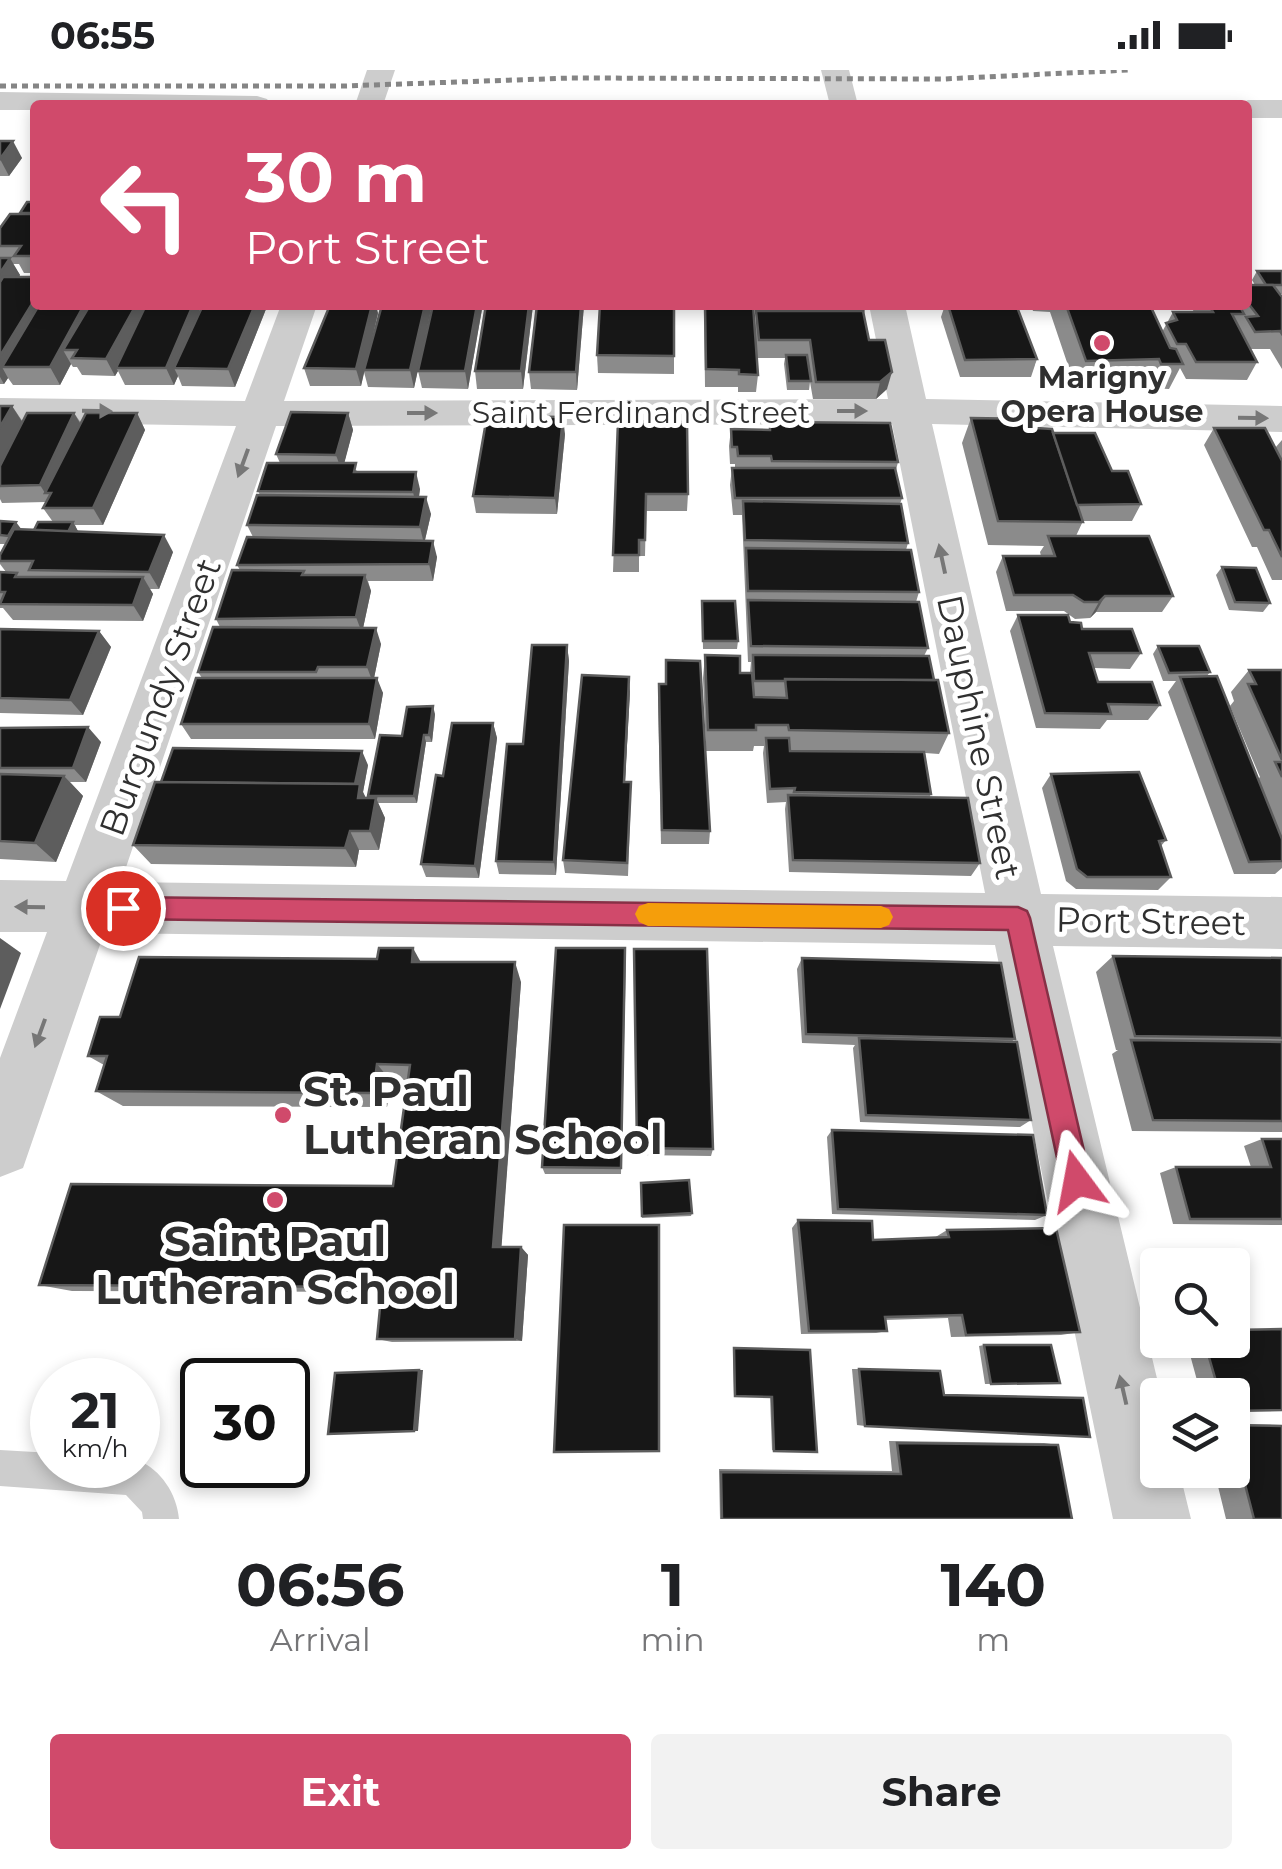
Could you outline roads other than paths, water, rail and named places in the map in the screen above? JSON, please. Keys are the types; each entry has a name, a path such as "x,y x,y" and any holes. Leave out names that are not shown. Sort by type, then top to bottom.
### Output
{"street":[{"path":"371,100 381,70"},
{"path":"832,70 842,100"},
{"path":"0,101 30,101"},
{"path":"1252,109 1282,109"},
{"name":"Burgundy Street","path":"0,1145 297,310"},
{"name":"Dauphine Street","path":"888,310 1152,1519"},
{"name":"Saint Ferdinand Street","path":"0,410 261,414 910,411 1282,419"},
{"name":"Port Street","path":"0,906 1282,923"}],"lane":[{"path":"0,1468 136,1478 160,1504 161,1519"}],"railway":[{"path":"0,86 344,86 571,78 944,79 1129,70"}],"place":[{"name":"Marigny Opera House","path":"1102,343"},
{"name":"St. Paul Lutheran School","path":"283,1115"},
{"name":"Saint Paul Lutheran School","path":"275,1200"}]}
